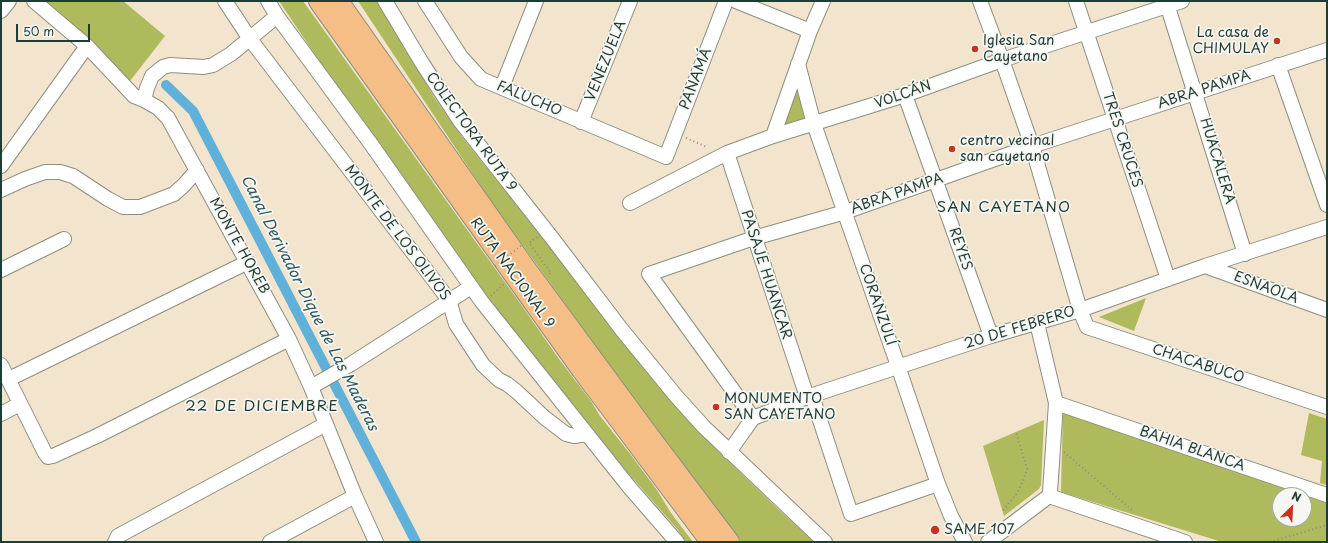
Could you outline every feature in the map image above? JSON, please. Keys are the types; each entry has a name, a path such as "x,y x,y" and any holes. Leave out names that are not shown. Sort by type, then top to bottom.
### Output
{"highway":[{"path":"310,1 339,42 365,66"},
{"name":"RUTA NACIONAL 9","path":"319,1 582,370 711,542"},
{"name":"RUTA NACIONAL 9","path":"338,1 526,269 729,542"},
{"path":"345,1 351,9 369,46"}],"street":[{"path":"1,11 8,1"},
{"name":"MONTE HOREB","path":"34,1 87,46 134,96 158,108 168,118 289,339 311,387 355,496 376,542"},
{"name":"MONTE DE LOS OLIVOS","path":"225,1 250,39 449,300 456,324 483,365 499,380 516,391 545,418 566,434 574,436 587,434"},
{"path":"268,1 277,16 371,144 471,287 630,488 677,542"},
{"name":"COLECTORA RUTA 9","path":"385,1 422,63 460,121 622,330 676,396 704,427 825,542"},
{"path":"502,88 536,1"},
{"name":"VENEZUELA","path":"582,122 630,1"},
{"name":"PANAMÁ","path":"666,157 726,1"},
{"path":"736,1 810,31"},
{"path":"773,136 810,31 823,1"},
{"name":"CHACABUCO","path":"980,1 1032,146 1080,310 1087,327 1327,407"},
{"name":"TRES CRUCES","path":"1076,1 1168,279"},
{"name":"VOLCÁN","path":"630,203 727,153 773,136 905,95 1167,3 1182,1"},
{"name":"HUACALERA","path":"1167,3 1196,92 1245,254"},
{"name":"FALUCHO","path":"431,5 461,57 481,79 666,157"},
{"path":"144,100 152,76 163,67 170,65 204,67 214,65 250,39 277,16"},
{"path":"1,166 87,46"},
{"name":"ABRA PAMPA","path":"753,418 649,274 754,238 845,212 1032,146 1327,50"},
{"name":"CORANZULÍ","path":"798,64 814,124 938,484 951,516 965,542"},
{"path":"1278,66 1327,205"},
{"name":"REYES","path":"905,95 991,336"},
{"name":"PASAJE HUANCAR","path":"727,153 754,238 851,514 938,484"},
{"path":"1,190 25,178 44,172 60,172 74,176 108,199 124,207 140,207 174,194 197,170"},
{"name":"20 DE FEBRERO","path":"753,418 809,396 898,366 991,336 1080,310 1205,266 1327,227"},
{"path":"1,270 64,239"},
{"path":"9,379 248,262"},
{"name":"ESNAOLA","path":"1205,266 1327,310"},
{"path":"311,387 351,364 471,287"},
{"path":"988,542 1049,496 1051,488 1056,403 1037,323"},
{"path":"1,365 48,457 97,436 289,339"},
{"name":"BAHIA BLANCA","path":"1056,403 1327,495"},
{"path":"1,414 20,404"},
{"path":"729,452 753,418"},
{"path":"115,542 118,536 326,424"},
{"path":"270,542 355,496"},
{"path":"1049,496 1185,542"}],"path":[{"path":"675,134 707,147"},
{"path":"495,266 522,245"},
{"path":"489,297 507,282"},
{"path":"1002,510 1016,495 1024,479 1027,468 1016,432"},
{"path":"1062,450 1137,515"},
{"path":"1270,542 1327,525"}],"green space":[{"path":"39,1 123,1 165,36 130,81"},
{"path":"279,1 303,1 559,359 591,401 600,416 657,490 671,513 693,542 686,542 678,530 551,385 408,193"},
{"path":"358,1 378,1 434,97 462,137 677,406 719,452 814,542 741,542 625,387 488,197"},
{"path":"798,82 808,120 782,127"},
{"path":"1146,298 1134,331 1099,317"},
{"path":"1063,413 1285,487 1272,487 1272,527 1312,527 1312,496 1327,501 1327,542 1222,542 1061,492"},
{"path":"1309,413 1327,419 1327,485 1320,483 1322,461 1301,455"},
{"path":"1044,420 1041,485 1039,489 1004,516 983,446"}],"waterway":[{"name":"Canal Derivador Dique de Las Maderas","path":"166,85 193,111 416,542"}],"place":[{"name":"La casa de CHIMULAY","path":"1277,41"},
{"name":"Iglesia San Cayetano","path":"975,49"},
{"name":"centro vecinal san cayetano","path":"952,149"},
{"name":"MONUMENTO SAN CAYETANO","path":"716,407"},
{"name":"SAME 107","path":"935,530"}],"district":[{"name":"SAN CAYETANO","path":"1004,208"},
{"name":"22 DE DICIEMBRE","path":"262,407"}]}
